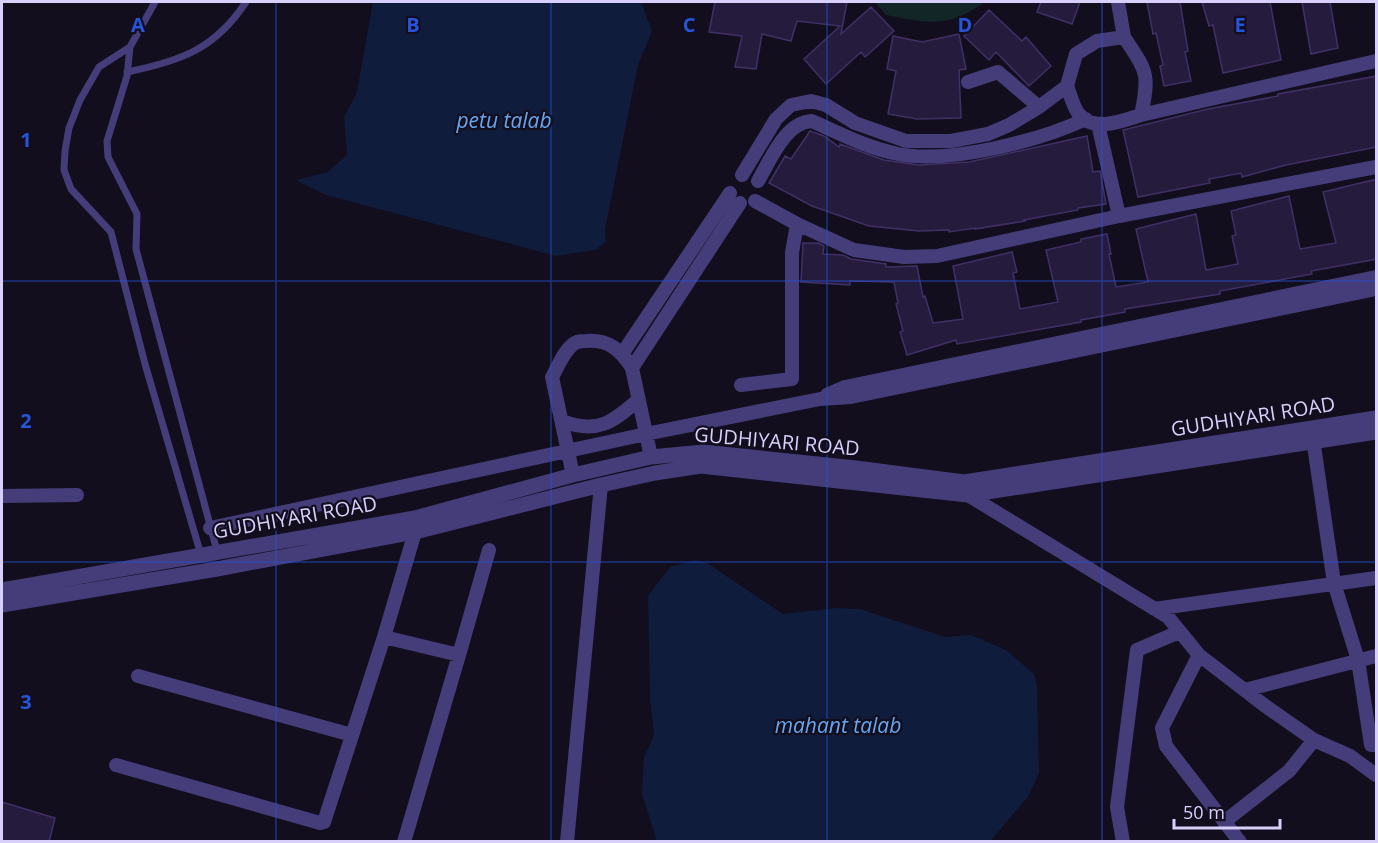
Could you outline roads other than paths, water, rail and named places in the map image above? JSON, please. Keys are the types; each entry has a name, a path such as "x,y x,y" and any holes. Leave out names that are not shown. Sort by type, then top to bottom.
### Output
{"street":[{"path":"1118,2 1124,37 1147,77 1141,115"},
{"path":"742,175 751,176 758,181 760,189 755,201 747,204 735,198 731,185 742,175 776,119 791,105 811,101 826,105 855,123 906,141 952,148 1009,125 1039,107 1067,86 1076,54 1097,41 1124,37"},
{"path":"758,181 786,137 798,124 806,122 812,121 869,146 899,154 952,148 992,148 1092,122 1119,123 1141,115 1376,61"},
{"path":"968,82 998,72 1039,107"},
{"path":"1067,86 1078,112 1092,122 1119,216"},
{"path":"755,201 797,224 854,250 904,257 937,256 1119,216 1377,167"},
{"path":"622,354 735,198"},
{"path":"632,369 735,198"},
{"path":"741,385 792,379 792,253 797,224"},
{"path":"820,399 845,387 1377,277"},
{"path":"210,528 646,434 820,399 851,397 1377,289"},
{"path":"573,475 552,377 567,350 576,342 596,340 609,343 622,354 632,369 651,457"},
{"path":"562,421 578,427 595,428 613,420 638,400"},
{"name":"GUDHIYARI ROAD","path":"1313,436 1377,418"},
{"name":"GUDHIYARI ROAD","path":"2,605 217,569 415,532 655,472 701,466 966,488 1313,436 1377,432"},
{"path":"1313,436 1335,584 1371,704 1376,775"},
{"name":"GUDHIYARI ROAD","path":"2,590 415,518 573,475 651,457 703,452 856,468 966,488"},
{"path":"567,842 601,485"},
{"path":"966,488 1168,617 1199,655 1245,690 1314,740 1350,756 1376,775"},
{"path":"2,496 77,495"},
{"path":"116,765 320,823 324,822 384,637 415,532"},
{"path":"404,842 489,550"},
{"path":"1154,609 1377,578"},
{"path":"1123,842 1117,807 1137,650 1179,632"},
{"path":"384,637 459,655"},
{"path":"1199,655 1162,728 1166,746 1240,842"},
{"path":"1245,690 1377,656"},
{"path":"138,676 352,735"},
{"path":"1224,822 1289,771 1314,740"}],"lane":[{"path":"154,2 130,47 127,72 107,141 108,158 137,214 136,249 218,551"},
{"path":"127,72 163,65 191,54 217,35 246,2"},
{"path":"130,47 99,67 80,100 69,128 64,170 71,189 111,232 145,364 201,555"}],"water":[{"name":"petu talab","path":"373,2 641,2 652,31 638,65 605,229 606,242 595,250 556,256 326,195 296,180 328,172 347,155 344,117 357,92"},
{"name":"mahant talab","path":"695,560 707,563 783,614 836,608 860,609 945,637 971,635 1006,650 1034,674 1037,686 1039,773 1028,797 990,841 657,841 642,794 644,757 654,735 650,698 648,596 670,567"}]}
